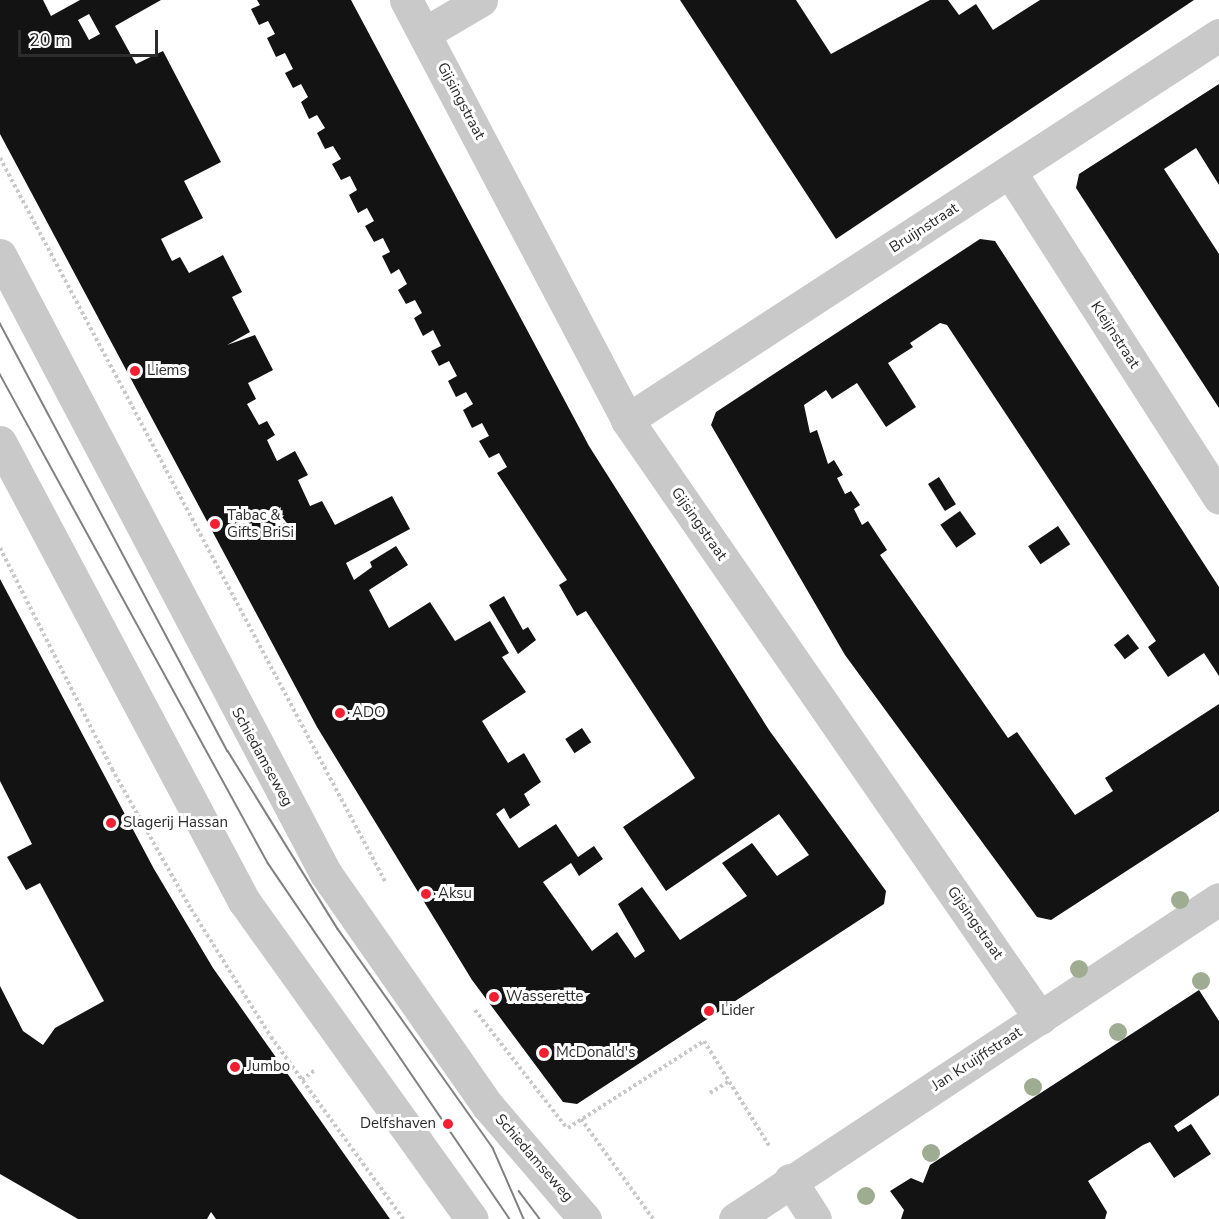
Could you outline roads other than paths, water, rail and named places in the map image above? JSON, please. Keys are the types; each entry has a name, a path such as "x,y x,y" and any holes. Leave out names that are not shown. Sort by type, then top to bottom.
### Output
{"street":[{"name":"Gijsingstraat","path":"406,0 627,420 1040,1018"},
{"path":"425,33 481,0"},
{"name":"Bruijnstraat","path":"627,420 1219,35"},
{"name":"Kleijnstraat","path":"1010,172 1219,498"},
{"name":"Schiedamseweg","path":"0,255 326,874 488,1107 530,1152 585,1219"},
{"path":"0,442 244,901 472,1219"},
{"name":"Jan Kruijffstraat","path":"735,1219 790,1180 1219,900"},
{"path":"790,1180 815,1219"}],"tram line":[{"path":"0,323 228,751 338,929 493,1148 524,1219"},
{"path":"0,374 268,863 510,1219"},
{"path":"519,1191 540,1219"}],"place":[{"name":"Liems","path":"135,371"},
{"name":"Tabac & Gifts BriSi","path":"215,524"},
{"name":"ADO","path":"340,713"},
{"name":"Slagerij Hassan","path":"111,823"},
{"name":"Aksu","path":"426,894"},
{"name":"Wasserette","path":"494,997"},
{"name":"Lider","path":"709,1011"},
{"name":"McDonald's","path":"544,1053"},
{"name":"Jumbo","path":"235,1067"},
{"name":"Delfshaven","path":"448,1124"}]}
